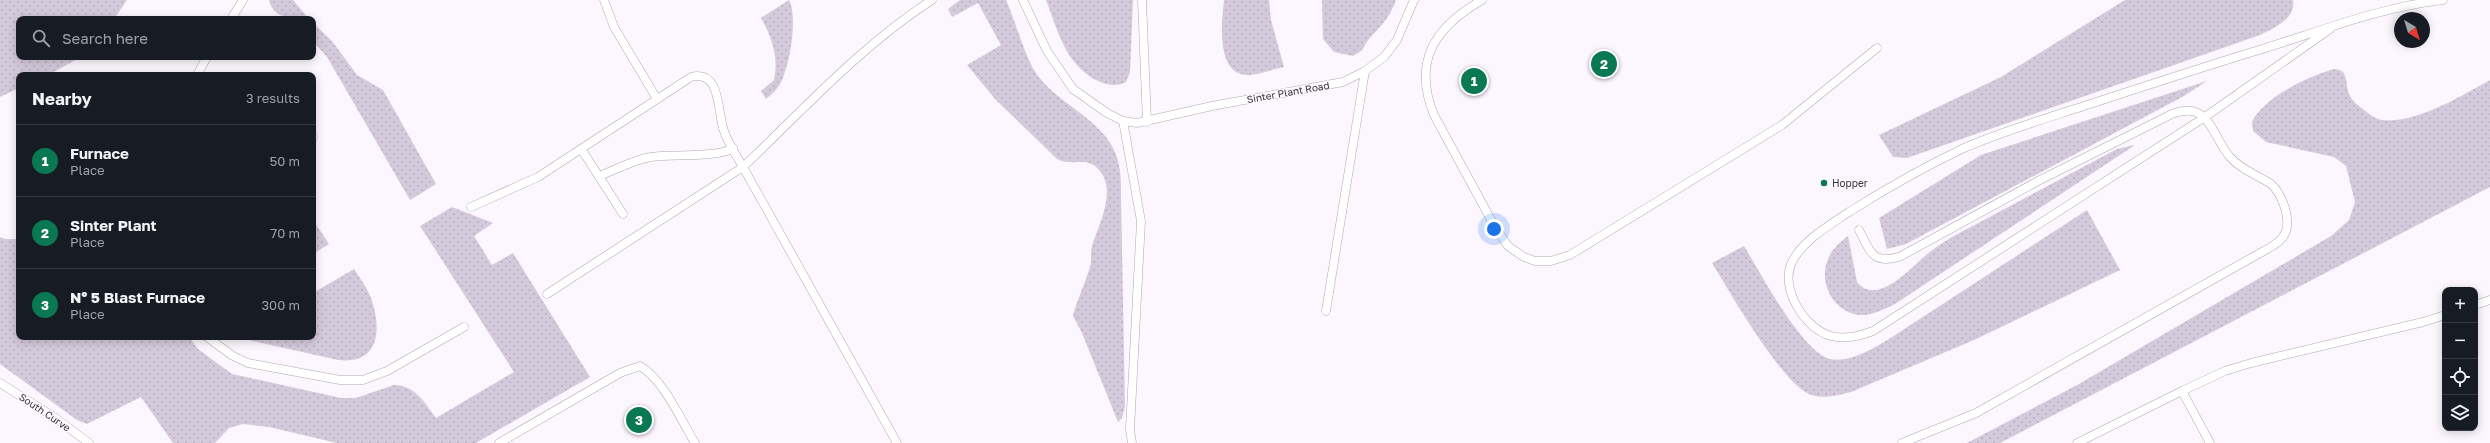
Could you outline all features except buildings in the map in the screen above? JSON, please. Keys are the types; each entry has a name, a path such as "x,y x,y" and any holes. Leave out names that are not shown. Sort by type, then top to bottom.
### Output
{"lane":[{"path":"233,16 243,0"},
{"path":"604,0 614,26 657,99"},
{"path":"547,294 743,167 857,59 893,28 932,0"},
{"path":"1023,0 1047,51 1073,89 1093,105 1124,120 1141,221 1130,429 1132,443"},
{"path":"1142,0 1147,122"},
{"name":"Sinter Plant Road","path":"1124,120 1147,122 1212,106 1343,82 1365,71 1384,56 1397,40 1414,0"},
{"path":"1482,0 1451,21 1435,43 1425,69 1427,98 1434,115 1495,228 1508,246 1524,257 1535,261 1551,260 1570,255 1760,140 1815,101 1877,48"},
{"path":"2330,29 2204,117 1873,331 1859,337 1831,336 1820,330 1807,319 1791,294 1788,285 1792,262 1816,235 1878,193 1939,160 2036,121 2330,29 2386,12 2443,0"},
{"path":"199,72 205,60"},
{"path":"1326,311 1365,71"},
{"path":"471,207 538,177 582,150 691,77 698,75 709,79 716,88 720,121 733,148 897,443"},
{"path":"1859,230 1876,258 1883,261 1891,260 2038,181 2172,114 2189,110 2195,111 2204,117 2231,159 2273,186 2279,194 2288,219 2288,229 2278,242 1982,410 1902,443"},
{"path":"599,176 648,158 673,154 720,153 733,148"},
{"path":"582,150 623,214"},
{"path":"2478,304 2490,300"},
{"path":"2077,443 2225,371 2251,363 2423,322 2442,316"},
{"path":"211,340 233,356 248,363 355,381 378,375 464,327"},
{"path":"499,443 620,373 640,366 648,370 660,386 694,443"},
{"name":"South Curve","path":"0,383 54,417 89,443"},
{"path":"2182,391 2210,443"}],"shaded area":[{"path":"0,0 127,0 116,16 16,16 16,60 76,60 54,72 16,72 16,89 0,97"},
{"path":"269,0 293,0 306,16 282,16 271,6"},
{"path":"789,0 792,8 793,28 788,62 779,86 766,99 761,91 774,80 776,63 774,48 761,18"},
{"path":"960,0 1006,0 1029,60 1038,76 1048,88 1096,127 1114,150 1119,165 1121,180 1125,407 1122,418 1118,422 1082,333 1073,316 1090,267 1092,246 1106,205 1106,184 1102,174 1095,166 1082,162 1067,162 1057,159 995,99 967,65 1001,45 978,3 952,17 948,9"},
{"path":"1046,0 1133,0 1130,72 1126,82 1114,85 1103,83 1085,73 1077,65 1064,45"},
{"path":"1224,0 1269,0 1271,20 1284,67 1247,75 1237,72 1230,66 1225,56 1223,45 1222,20"},
{"path":"1322,0 1396,0 1385,21 1369,39 1362,50 1353,56 1334,52 1323,39"},
{"path":"2125,0 2293,0 2293,7 2288,18 2260,35 1907,158 1893,157 1879,135 2001,77"},
{"path":"316,26 332,41 357,75 383,90 436,184 410,200 327,57 316,44"},
{"path":"2334,69 2339,70 2344,74 2350,97 2370,115 2382,120 2409,118 2438,108 2490,80 2490,187 2000,443 1967,443 2079,384 2331,236 2349,220 2355,202 2346,166 2334,157 2266,142 2253,131 2252,122 2266,104 2277,96 2300,82"},
{"path":"2207,81 2184,96 1906,244 1887,249 1879,218 1981,155"},
{"path":"2135,145 1895,304 1882,310 1864,315 1851,313 1836,303 1827,288 1825,271 1828,258 1838,244 1848,236 1857,282 1865,289 1874,290 1884,288 1903,276 1929,252 1954,236 2117,149"},
{"path":"452,207 493,223 474,236 492,265 513,253 590,377 476,443 337,443 269,427 243,424 229,428 215,443 173,443 141,397 87,424 77,420 0,364 0,237 5,239 16,239 16,340 191,340 198,349 232,374 341,398 356,398 394,385 402,386 408,388 419,396 436,418 514,372 420,226"},
{"path":"2087,210 2120,270 1974,340 1851,392 1830,396 1820,397 1809,394 1798,386 1785,373 1743,314 1712,263 1744,246 1782,310 1807,342 1819,353 1830,359 1838,360 1861,354 1889,339"},
{"path":"316,224 329,244 316,252"},
{"path":"354,269 371,298 374,310 376,333 370,351 362,357 352,360 338,360 248,340 316,340 316,291"}],"place":[{"name":"Sinter Plant","path":"1604,64"},
{"name":"Furnace","path":"1474,81"},
{"name":"Hopper","path":"1824,183"},
{"name":"Nº 5 Blast Furnace","path":"639,420"}]}
